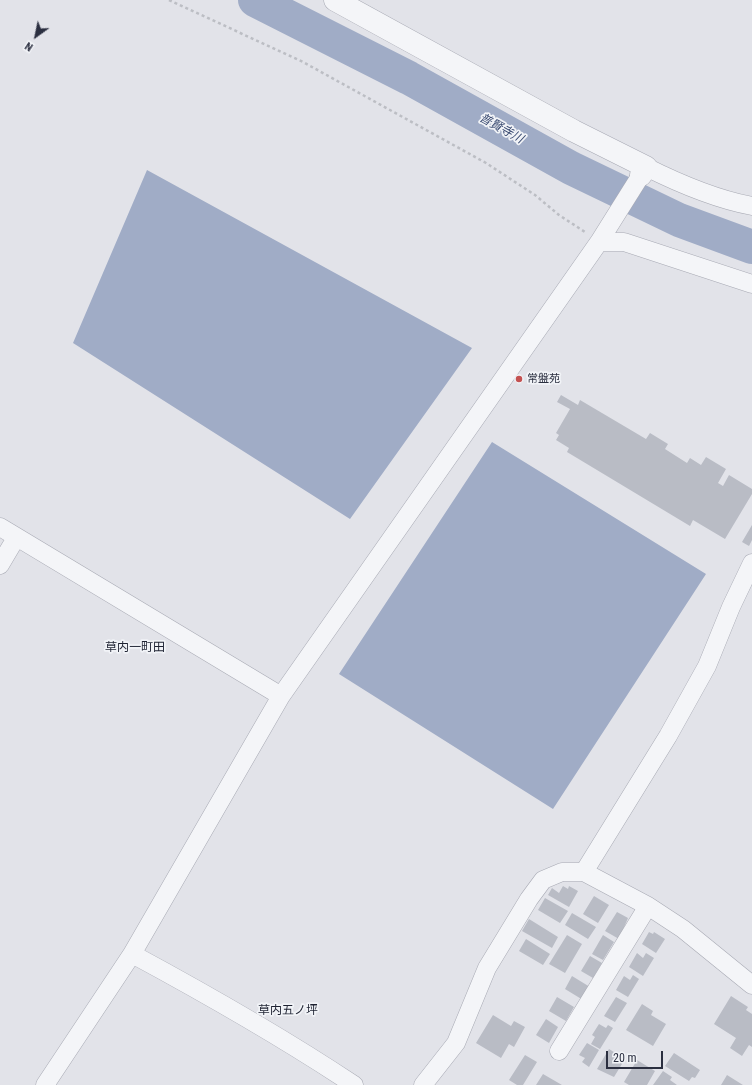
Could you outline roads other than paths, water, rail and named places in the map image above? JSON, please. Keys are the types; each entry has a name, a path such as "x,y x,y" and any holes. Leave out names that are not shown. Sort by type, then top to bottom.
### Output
{"street":[{"path":"334,0 567,127 643,171 671,179 727,201 752,206"},
{"path":"45,1085 132,954 281,696 599,242 643,171"},
{"path":"599,242 624,242 752,284"},
{"path":"0,528 281,696"},
{"path":"0,564 16,538"},
{"path":"584,872 668,736 707,666 731,607 752,563"},
{"path":"423,1085 456,1043 487,968 529,899 543,880 562,872 584,872 648,906 683,929 752,985"},
{"path":"559,1051 648,906"},
{"path":"132,954 226,1005 298,1048 354,1085"}],"water":[{"path":"147,170 472,348 350,519 73,343"},
{"path":"492,442 706,574 553,809 339,674"}],"waterway":[{"name":"普賢寺川","path":"255,0 409,78 571,168 679,220 752,247"}],"place":[{"name":"常盤苑","path":"519,379"}],"district":[{"name":"草内一町田","path":"135,648"},
{"name":"草内五ノ坪","path":"288,1011"}]}
